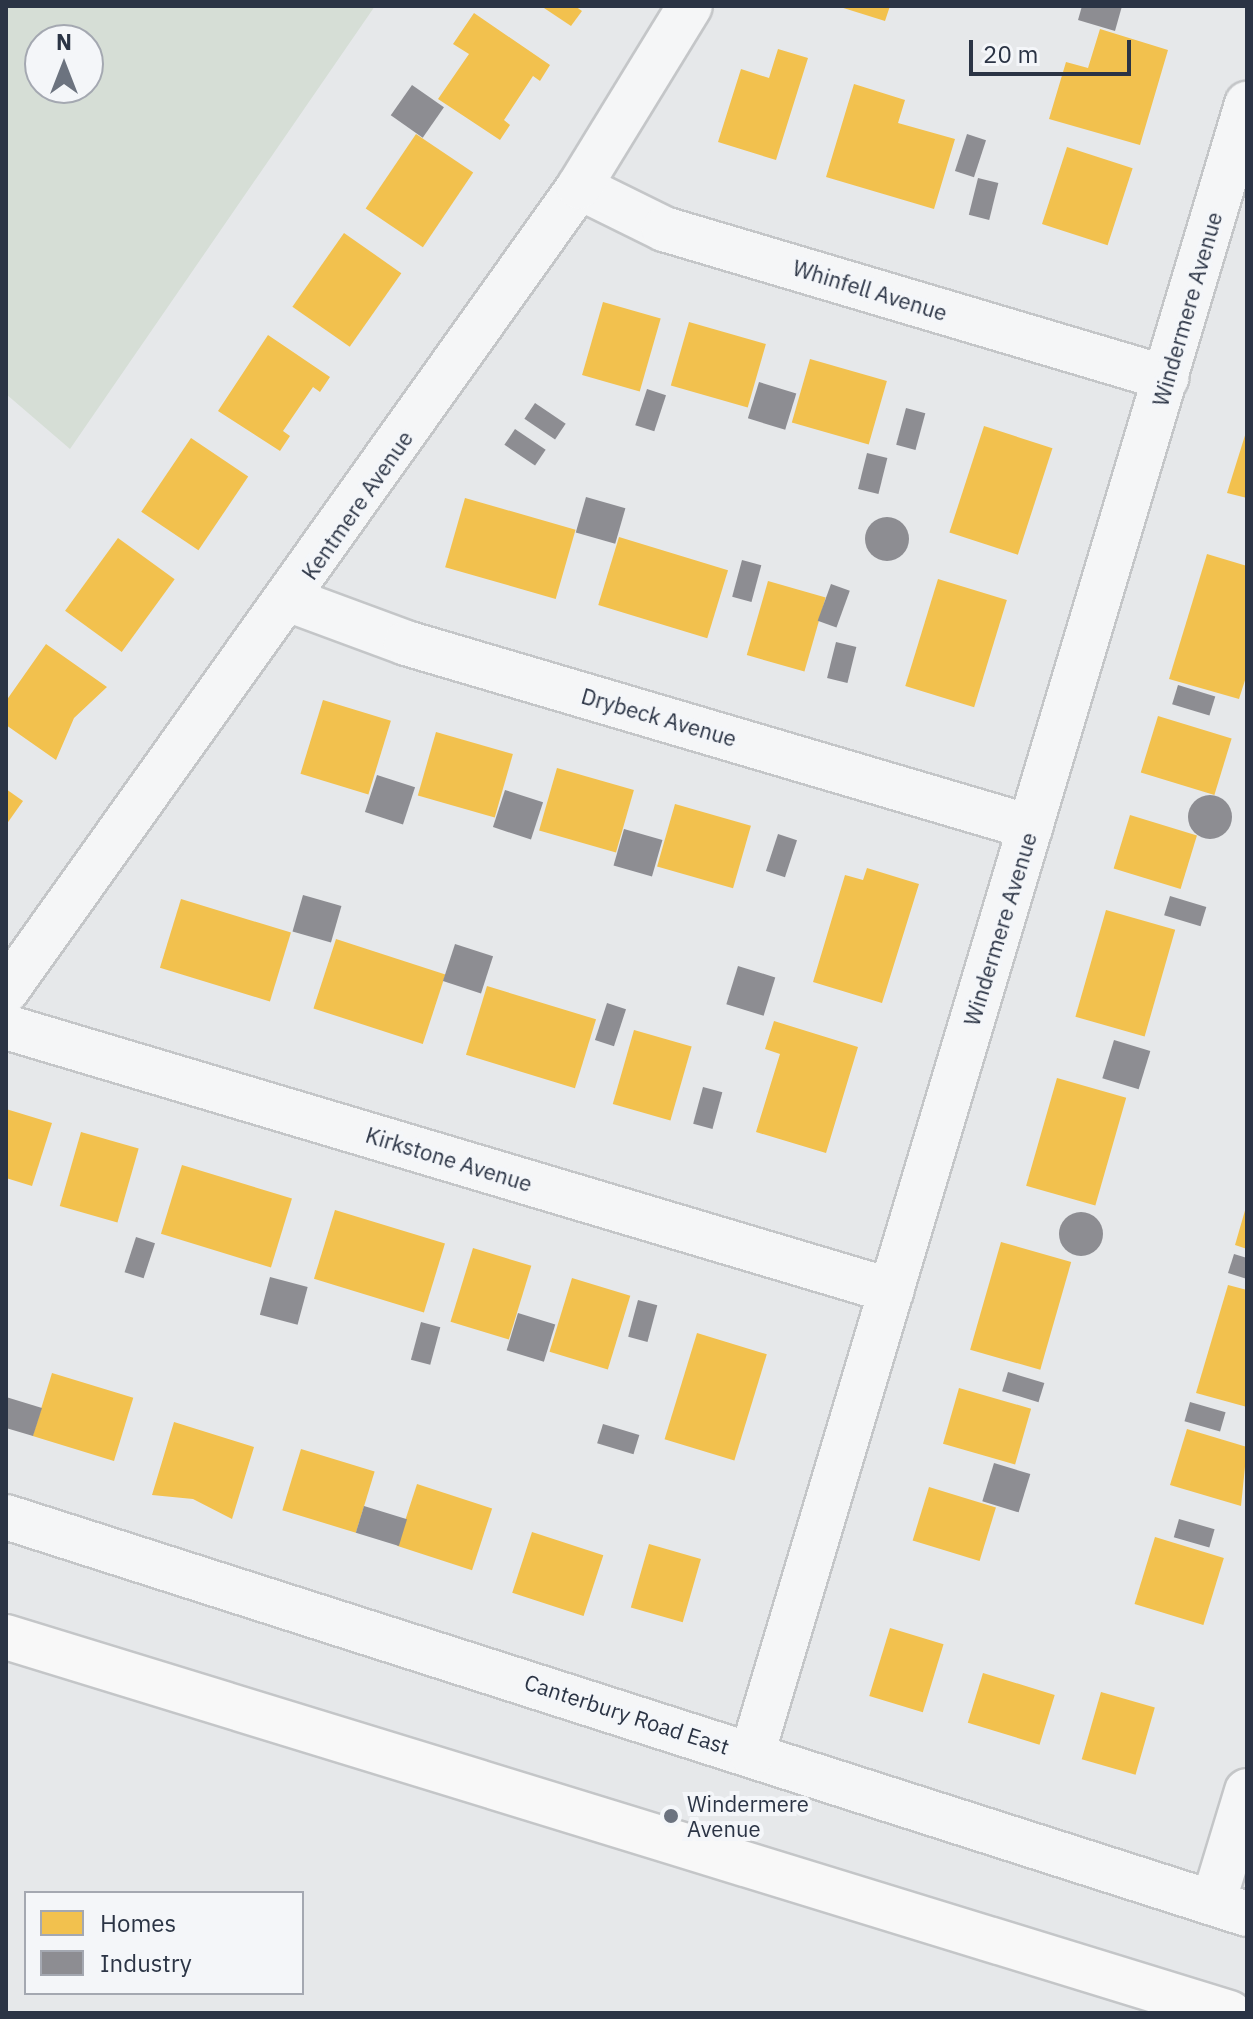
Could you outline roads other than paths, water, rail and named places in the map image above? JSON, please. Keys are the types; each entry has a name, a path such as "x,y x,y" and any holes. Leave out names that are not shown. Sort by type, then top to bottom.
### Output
{"highway":[{"path":"6,1637 1230,2013"}],"street":[{"name":"Kentmere Avenue","path":"6,991 290,600 579,187 690,6"},
{"name":"Windermere Avenue","path":"752,1754 1247,104"},
{"name":"Whinfell Avenue","path":"579,187 664,229 1166,378"},
{"name":"Drybeck Avenue","path":"290,600 406,643 1030,827"},
{"name":"Kirkstone Avenue","path":"6,1027 892,1291"},
{"name":"Canterbury Road East","path":"6,1517 1230,1909"},
{"path":"1230,1909 1247,1791"}],"place":[{"name":"Windermere Avenue","path":"671,1816"}]}
